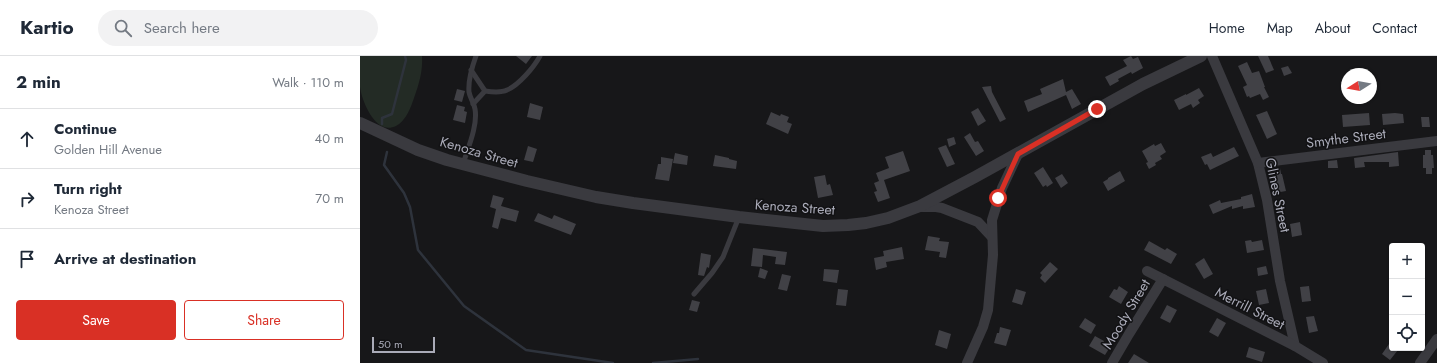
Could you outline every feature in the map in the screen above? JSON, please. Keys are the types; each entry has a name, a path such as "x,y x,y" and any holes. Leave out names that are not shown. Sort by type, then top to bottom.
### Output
{"street":[{"name":"Kenoza Street","path":"360,123 418,150 527,181 596,197 633,204 739,217 837,226 881,220 918,207 1018,154 1136,88 1200,56"},
{"name":"Glines Street","path":"1212,56 1258,163 1269,206 1280,281 1295,346"},
{"name":"Smythe Street","path":"1258,163 1437,141"},
{"path":"967,363 983,327 988,310 993,255 992,220 1002,188 1018,154"},
{"path":"918,207 942,208 978,222 992,237"},
{"name":"Merrill Street","path":"1147,271 1295,346 1323,363"},
{"name":"Moody Street","path":"1112,363 1163,279"},
{"path":"1420,363 1437,339"}],"lane":[{"path":"463,164 475,120 475,109 469,88 471,70 476,56"},
{"path":"473,104 485,91 507,91 517,84 540,56"},
{"path":"471,70 485,91"},
{"path":"694,294 723,258 739,217"}],"shaded area":[{"path":"360,56 422,56 422,67 418,88 410,109 400,124 389,128 376,122 371,116 361,93"}],"building":[{"path":"516,56 532,56 526,64"},
{"path":"1131,56 1133,59 1138,57 1143,68 1118,79 1119,81 1110,86 1105,77 1127,66 1123,60"},
{"path":"1258,56 1268,56 1274,70 1266,73"},
{"path":"1247,62 1252,73 1259,71 1269,97 1263,100 1260,94 1250,98 1249,96 1247,97 1243,87 1247,85 1238,66"},
{"path":"1288,66 1292,73 1284,76 1281,68"},
{"path":"1063,79 1066,92 1072,89 1081,104 1072,109 1066,95 1028,112 1024,101 1042,94 1040,89"},
{"path":"991,86 992,92 1006,119 1000,122 982,87"},
{"path":"1199,88 1204,96 1198,100 1200,103 1193,108 1191,104 1179,110 1174,100"},
{"path":"457,89 465,91 462,102 454,100"},
{"path":"530,103 543,107 540,120 527,117"},
{"path":"457,105 465,107 464,111 467,112 465,123 453,120"},
{"path":"978,108 986,121 978,126 971,112"},
{"path":"1267,111 1277,134 1267,139 1256,115"},
{"path":"771,112 780,116 781,114 789,117 787,122 792,124 788,134 766,124"},
{"path":"1369,113 1370,125 1343,127 1342,115"},
{"path":"1382,114 1403,114 1404,123 1383,125"},
{"path":"1421,117 1429,117 1430,127 1422,127"},
{"path":"970,133 975,142 978,141 984,151 976,156 964,137"},
{"path":"954,137 956,144 949,147 947,139"},
{"path":"1161,143 1166,152 1160,156 1162,159 1155,163 1156,165 1149,169 1146,163 1148,162 1142,151 1154,144 1155,146"},
{"path":"946,145 955,164 947,167 938,148"},
{"path":"528,146 537,149 533,162 524,160"},
{"path":"1234,147 1239,156 1210,170 1207,164 1205,165 1201,157 1211,153 1213,157"},
{"path":"1425,150 1431,150 1431,155 1433,155 1434,168 1432,168 1432,174 1426,174 1426,168 1423,168 1423,155 1425,155"},
{"path":"903,151 910,171 884,180 890,198 878,202 874,192 877,191 874,183 879,181 876,173 889,168 885,157"},
{"path":"1398,152 1399,166 1389,167 1389,162 1364,162 1365,167 1355,168 1354,158"},
{"path":"675,153 688,156 687,165 673,163"},
{"path":"715,155 737,161 736,169 713,166"},
{"path":"661,157 673,159 669,181 655,179 658,164 661,164"},
{"path":"1337,160 1338,168 1328,168 1328,161"},
{"path":"1043,167 1053,183 1047,187 1046,185 1043,187 1034,173"},
{"path":"1280,168 1286,191 1275,193 1272,169"},
{"path":"1120,171 1125,181 1108,191 1103,182"},
{"path":"1062,174 1068,183 1061,188 1055,178"},
{"path":"825,175 827,185 830,184 833,195 818,198 814,177"},
{"path":"1252,194 1255,207 1243,209 1243,206 1232,209 1232,206 1213,214 1209,205 1220,200 1221,203 1241,199 1241,197"},
{"path":"493,195 504,198 501,206 519,211 516,222 501,218 498,229 492,227 496,209 490,207"},
{"path":"538,213 552,219 554,215 576,224 571,235 534,221"},
{"path":"1300,222 1302,235 1292,237 1290,224"},
{"path":"928,236 940,238 939,241 949,242 946,258 939,257 940,252 925,250"},
{"path":"1251,240 1252,242 1262,240 1264,250 1247,253 1245,241"},
{"path":"1149,241 1165,250 1167,248 1177,254 1171,264 1144,250"},
{"path":"902,247 904,259 886,262 887,267 876,270 874,258 884,256 883,251"},
{"path":"753,248 787,252 785,265 775,264 776,257 763,255 762,267 751,266"},
{"path":"701,253 711,255 709,268 707,267 704,276 698,275"},
{"path":"1204,258 1213,274 1204,279 1195,264"},
{"path":"1050,262 1058,269 1045,283 1040,278 1042,275 1040,273"},
{"path":"1266,266 1268,274 1258,276 1257,268"},
{"path":"760,268 768,271 765,279 758,277"},
{"path":"824,269 839,270 837,283 823,281"},
{"path":"782,274 791,276 787,291 778,289"},
{"path":"1119,286 1128,292 1121,304 1109,297 1114,289 1117,290"},
{"path":"1309,286 1311,301 1302,302 1300,287"},
{"path":"838,289 848,290 846,306 836,305"},
{"path":"1016,289 1026,292 1022,305 1012,302"},
{"path":"1266,289 1269,303 1259,305 1256,291"},
{"path":"692,300 700,302 697,312 689,310"},
{"path":"1167,305 1177,310 1170,323 1160,318"},
{"path":"1314,316 1318,331 1309,333 1306,317"},
{"path":"1085,318 1096,325 1091,334 1079,327"},
{"path":"1217,318 1226,323 1218,337 1209,332"},
{"path":"1000,327 1011,330 1006,346 994,343"},
{"path":"939,330 951,334 947,349 935,345"},
{"path":"1095,336 1104,341 1103,343 1110,347 1105,355 1089,346"},
{"path":"1389,344 1389,351 1397,351 1390,360 1382,354"},
{"path":"1249,347 1265,352 1262,362 1246,357"},
{"path":"1134,354 1149,363 1128,363"}],"waterway":[{"path":"382,124 382,118 392,114 406,60 405,56"},
{"path":"387,152 384,165 404,193 410,207 418,250 464,306 526,350 613,363"},
{"path":"653,363 698,359"}],"route":[{"path":"998,198 1018,154 1097,109"}]}
